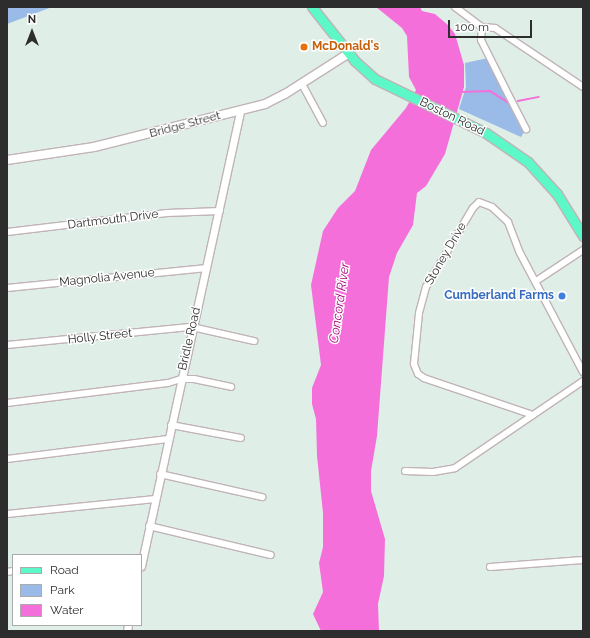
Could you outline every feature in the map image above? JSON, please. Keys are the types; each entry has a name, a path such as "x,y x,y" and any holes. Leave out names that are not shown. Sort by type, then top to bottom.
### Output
{"main road":[{"name":"Boston Road","path":"312,7 349,53 375,79 465,122 497,140 528,162 557,194 583,236"},
{"name":"Bridge Street","path":"7,160 94,147 265,104 302,84 349,53"}],"street":[{"path":"455,7 482,27 494,28 583,87"},
{"path":"482,27 481,40 526,130"},
{"path":"302,84 323,123"},
{"name":"Bridle Road","path":"142,558 192,326 220,211 240,111"},
{"name":"Stoney Drive","path":"533,415 424,378 416,370 414,357 419,313 426,287 473,208 479,202 492,207 508,222 520,252 536,281"},
{"name":"Dartmouth Drive","path":"7,232 167,213 220,211"},
{"path":"583,250 536,281 583,372"},
{"name":"Magnolia Avenue","path":"7,288 207,268"},
{"name":"Holly Street","path":"7,345 192,326 254,341"},
{"path":"7,403 168,383 181,379 194,379 231,387"},
{"path":"405,471 433,472 455,468 583,381"},
{"path":"171,425 241,438"},
{"path":"7,459 168,439"},
{"path":"160,474 262,497"},
{"path":"7,514 155,499"},
{"path":"149,526 271,555"},
{"path":"490,567 583,560"}],"green space":[{"path":"7,7 52,7 7,24"},
{"path":"488,58 524,132 521,137 459,109 466,87 465,63"}],"water":[{"name":"Concord River","path":"376,7 420,7 422,11 435,14 448,25 455,34 464,65 464,87 445,154 426,186 417,193 413,225 397,253 389,277 377,436 371,471 371,491 385,539 384,576 378,604 379,631 321,631 313,614 323,592 319,563 323,547 323,513 317,456 316,419 312,404 312,388 321,365 311,285 323,231 338,208 355,191 371,150 406,108 416,90 409,77 407,36 402,28"}],"waterway":[{"path":"461,92 490,91 509,103"},
{"path":"518,101 539,97"}],"place":[{"name":"McDonald's","path":"304,47"},
{"name":"Cumberland Farms","path":"562,296"}]}
